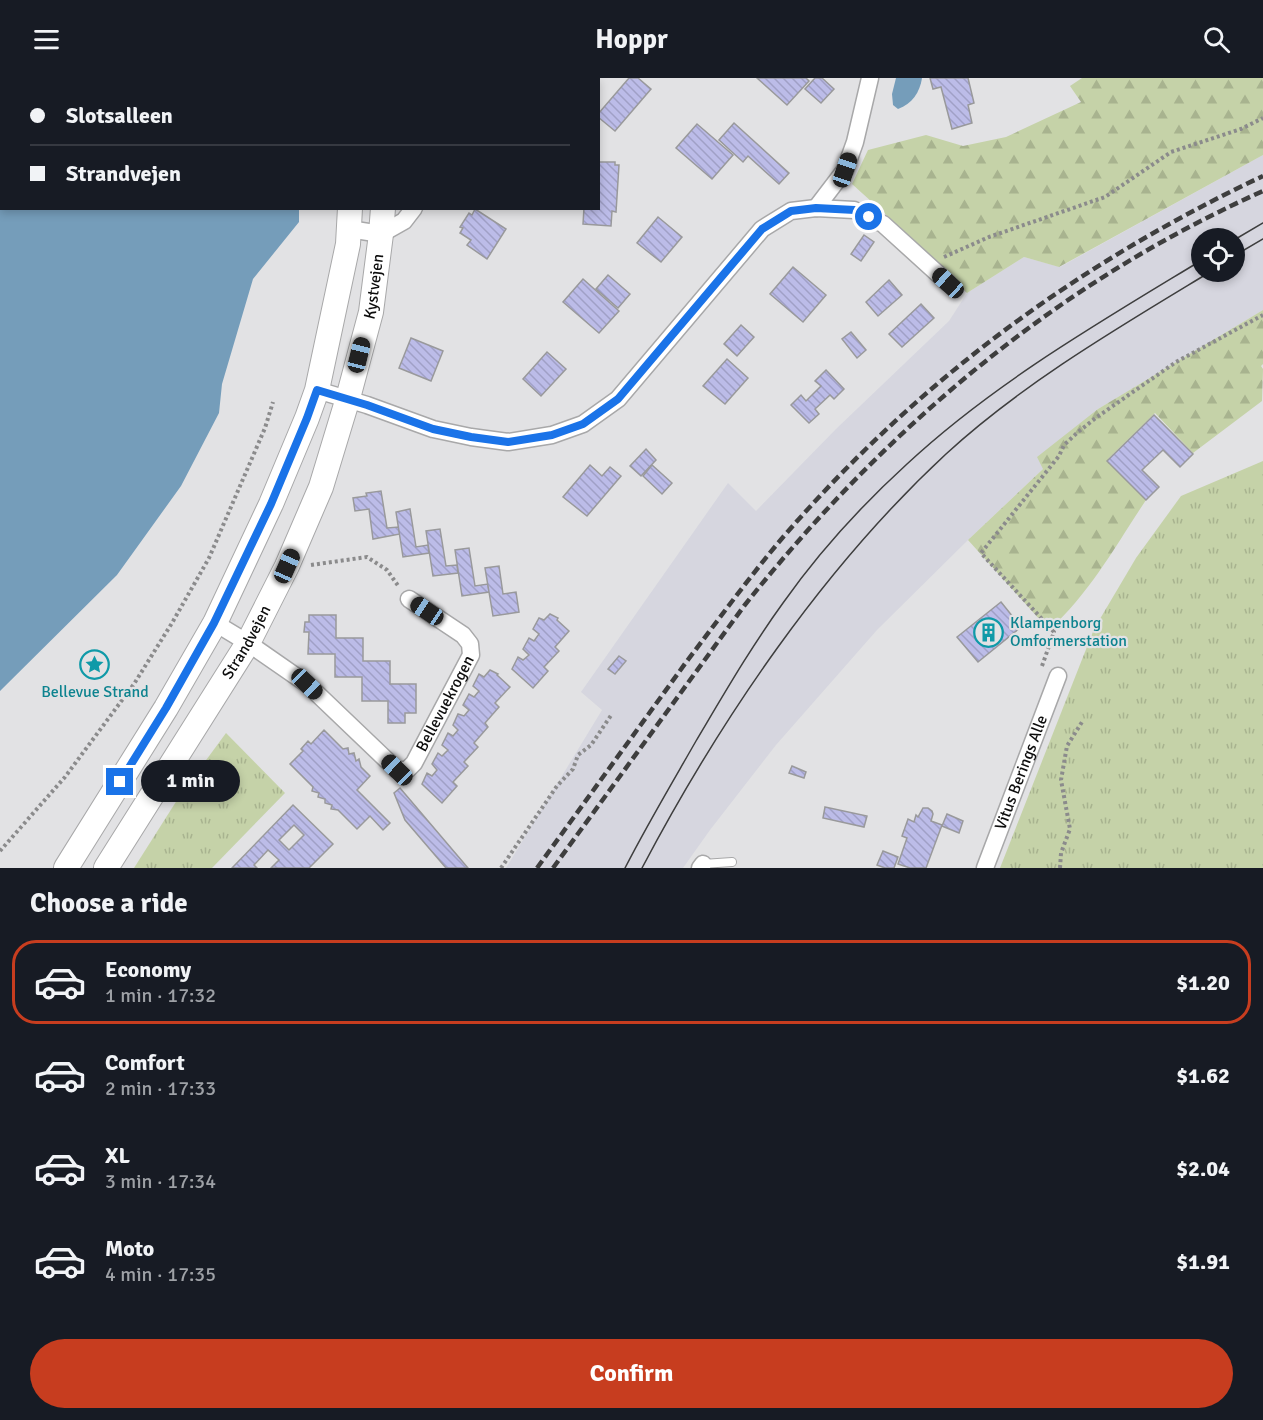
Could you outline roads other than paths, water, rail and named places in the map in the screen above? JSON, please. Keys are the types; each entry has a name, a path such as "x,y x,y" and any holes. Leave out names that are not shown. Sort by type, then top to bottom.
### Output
{"main road":[{"name":"Kystvejen","path":"348,398 371,312 383,210"},
{"name":"Kystvejen","path":"317,390 348,244 350,219"},
{"path":"66,868 166,708 214,623 271,504 317,390"},
{"name":"Strandvejen","path":"106,868 248,643 287,566 321,487 348,398"}],"street":[{"path":"816,208 845,170 855,142 870,78"},
{"path":"317,390 348,398 433,429 508,442 552,435 583,424 618,399 762,229 791,211 816,208 855,210 883,225 948,283"},
{"path":"350,219 381,234 404,221 412,210"},
{"name":"Bellevuekrogen","path":"214,623 248,643 307,684 397,770 407,770 414,763 471,655 470,644 463,635 409,599"},
{"name":"Vitus Berings Alle","path":"985,868 1058,676"}],"lane":[{"path":"701,866 732,862"}],"water":[{"path":"896,78 922,78 914,97 898,109 893,105 892,94"},
{"path":"0,210 299,210 299,222 253,279 222,384 219,413 181,486 117,575 0,691"}],"tram line":[{"path":"1245,234 1263,223"},
{"path":"1245,250 1263,239"},
{"path":"625,868 696,741 760,637 811,566 873,496 940,435 1012,380 1191,267"},
{"path":"642,868 705,757 777,648 816,596 901,498 946,454 1007,403 1040,379 1193,282"}],"railway":[{"path":"537,868 759,566 836,479 890,426 1004,330 1065,287 1129,247 1263,176"},
{"path":"553,868 744,606 790,550 889,446 942,397 1055,309 1115,269 1178,233 1263,191"}],"place":[{"name":"Klampenborg Omformerstation","path":"989,632"},
{"name":"Bellevue Strand","path":"95,664"}]}
